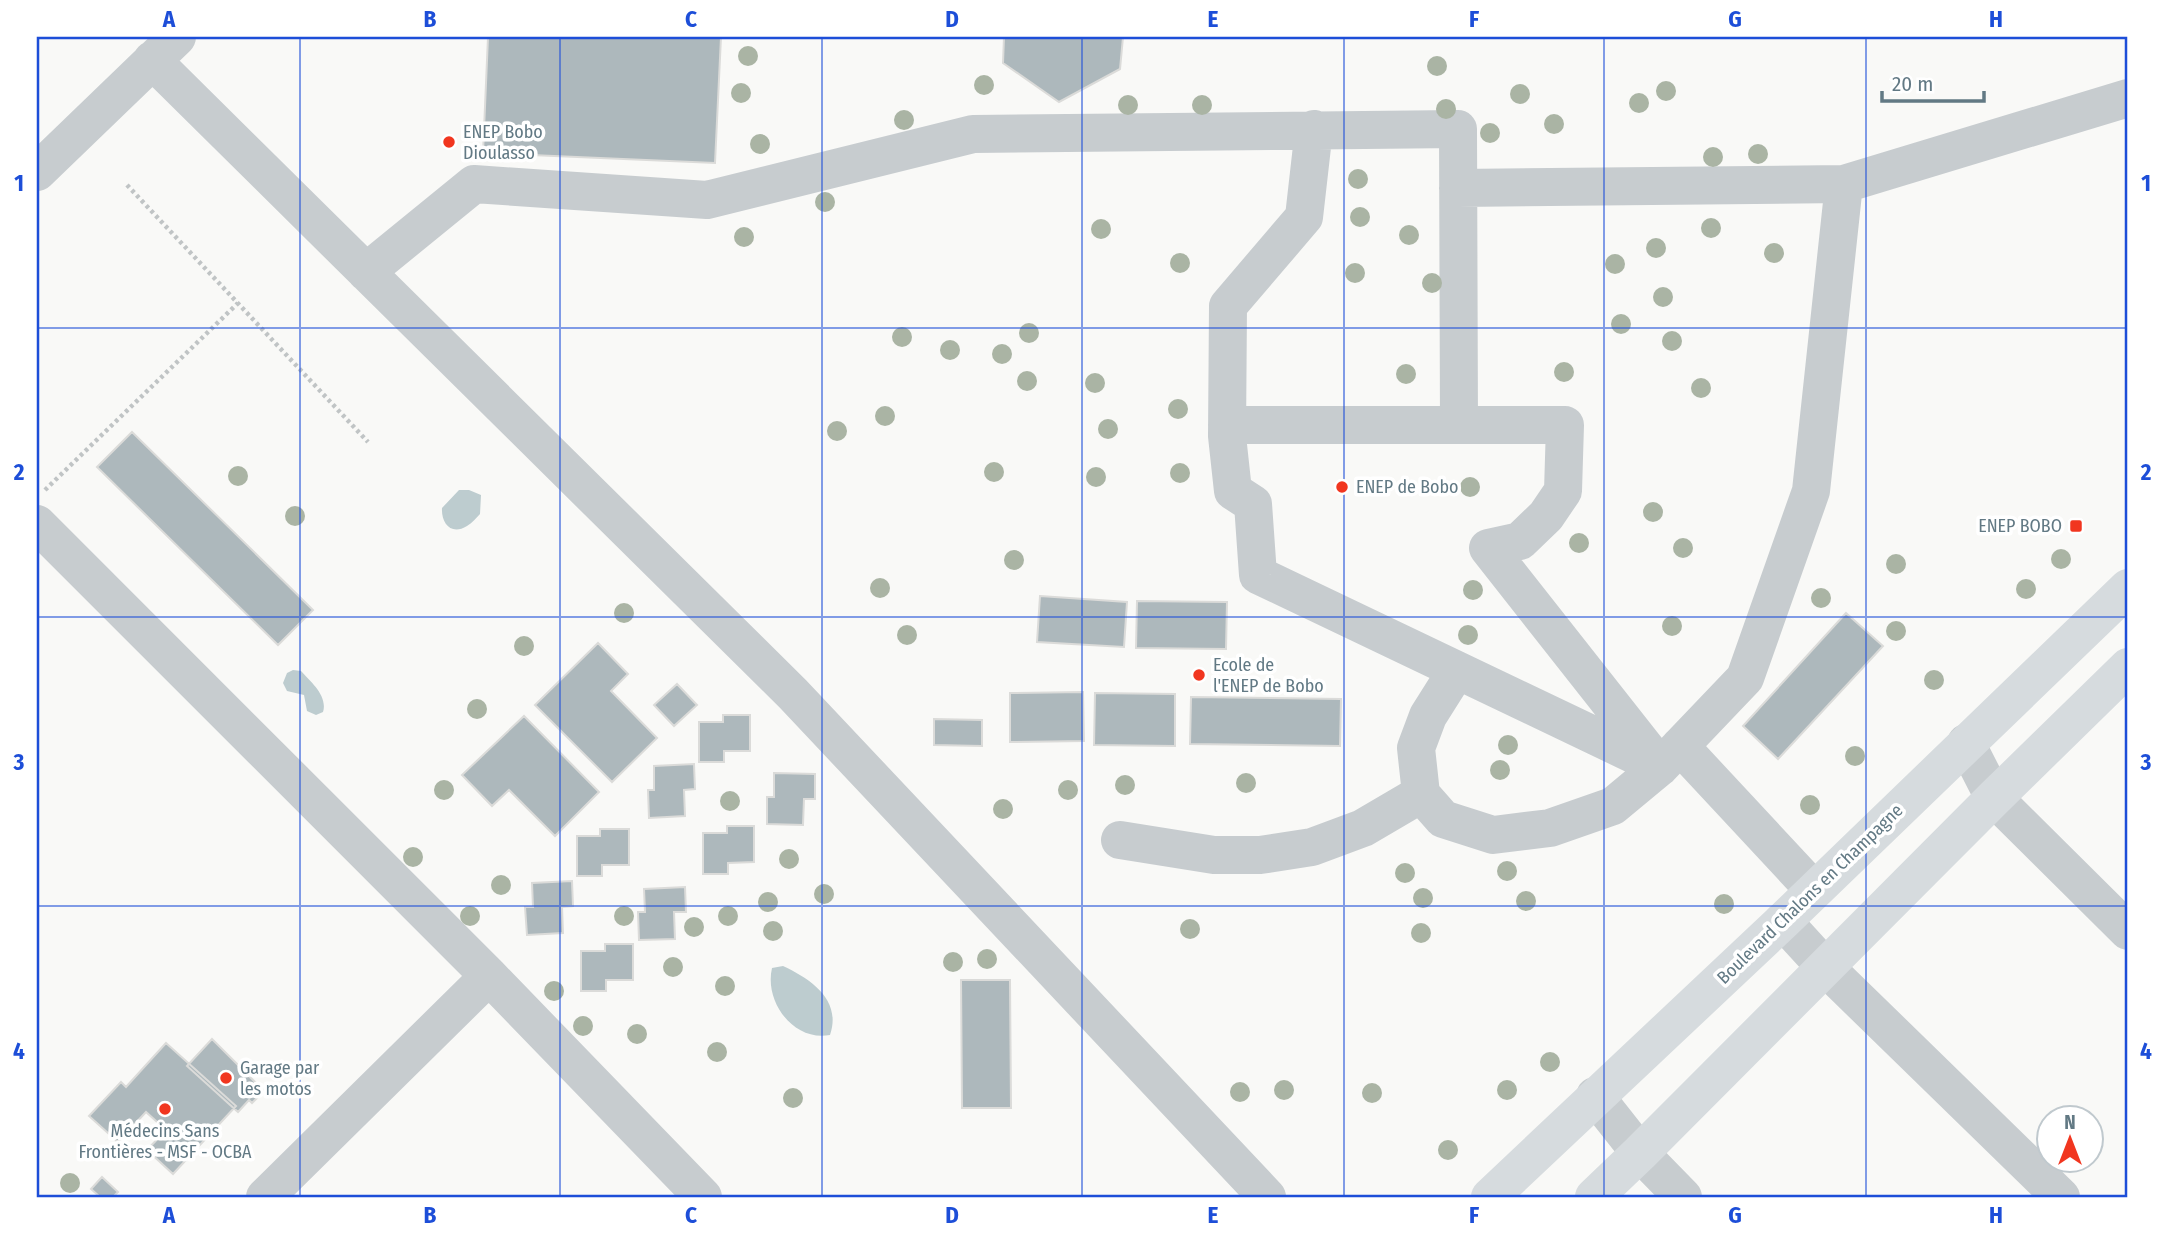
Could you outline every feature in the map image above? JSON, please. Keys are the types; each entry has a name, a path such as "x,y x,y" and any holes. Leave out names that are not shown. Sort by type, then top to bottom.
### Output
{"main road":[{"name":"Boulevard Chalons en Champagne","path":"1490,1197 1783,921 2128,589"},
{"path":"1594,1197 2128,667"}],"street":[{"path":"37,173 164,49 366,272 793,694 1267,1197"},
{"path":"1458,188 1844,184 2128,98"},
{"path":"1314,129 1304,217 1228,306 1227,425 1233,491 1253,504 1258,575 1457,670 1670,757"},
{"path":"366,272 474,184 707,200 973,134 1458,129 1459,425"},
{"path":"1457,670 1428,716 1416,748 1422,794 1443,819 1493,835 1550,828 1613,806 1670,757 1745,678 1811,491 1844,184"},
{"path":"1227,425 1565,425 1563,491 1546,516 1520,541 1488,548 1670,757 1814,890"},
{"path":"37,524 489,976 703,1197"},
{"path":"1966,743 1994,798 2128,931"},
{"path":"1120,840 1214,855 1260,855 1312,847 1363,828 1422,794"},
{"path":"1783,921 1825,967 2061,1197"},
{"path":"265,1197 489,976"},
{"path":"1595,1096 1640,1153 1683,1197"}],"path":[{"path":"127,185 368,442"},
{"path":"37,499 238,303"}],"shaded area":[{"path":"459,490 469,490 481,495 480,514 467,526 456,530 445,523 442,508"},
{"path":"293,670 301,671 318,690 323,700 323,712 316,715 307,711 304,695 287,691 283,683 287,673"},
{"path":"783,966 804,977 822,992 832,1011 830,1035 817,1036 805,1032 784,1017 777,1006 771,981 772,968"}],"building":[{"path":"488,37 721,37 715,163 483,153"},
{"path":"1004,37 1123,37 1120,69 1059,102 1003,63"},
{"path":"132,432 313,610 278,645 97,467"},
{"path":"1040,596 1127,602 1124,647 1037,642"},
{"path":"1137,601 1227,602 1226,649 1136,648"},
{"path":"1846,613 1883,646 1778,759 1743,726"},
{"path":"598,643 628,674 611,691 657,738 612,782 535,705"},
{"path":"677,684 697,705 674,726 654,705"},
{"path":"1083,692 1084,741 1010,742 1010,693"},
{"path":"1095,693 1175,694 1175,746 1094,745"},
{"path":"1191,697 1341,699 1340,746 1190,744"},
{"path":"723,715 750,715 750,751 724,751 724,762 699,762 699,722 723,722"},
{"path":"524,716 599,792 555,836 509,790 492,806 462,775"},
{"path":"934,719 982,720 982,746 934,745"},
{"path":"694,764 695,789 684,790 685,816 649,818 648,790 654,790 654,766"},
{"path":"774,773 815,774 815,799 804,799 803,825 767,824 767,797 774,797"},
{"path":"727,826 754,826 754,862 728,863 728,874 703,874 703,833 727,833"},
{"path":"600,829 629,829 629,865 602,865 602,876 577,876 577,836 600,836"},
{"path":"572,881 573,906 562,907 563,933 527,935 525,907 533,907 532,883"},
{"path":"685,887 686,912 674,912 675,939 639,940 638,912 645,912 644,889"},
{"path":"605,944 633,944 633,980 606,980 606,991 581,991 581,951 605,951"},
{"path":"961,980 1010,980 1011,1108 962,1108"},
{"name":"Garage par les motos","path":"212,1039 264,1091 252,1103 249,1100 238,1112 187,1066"},
{"name":"Médecins Sans Frontières - MSF - OCBA","path":"166,1043 236,1106 173,1174 147,1150 166,1130 146,1112 118,1142 89,1116 121,1082 126,1087"},
{"path":"102,1177 118,1192 113,1197 100,1197 91,1189"}],"place":[{"name":"ENEP Bobo Dioulasso","path":"449,142"},
{"name":"ENEP de Bobo","path":"1342,487"},
{"name":"ENEP BOBO","path":"2076,526"},
{"name":"Ecole de l'ENEP de Bobo","path":"1199,675"},
{"name":"Garage par les motos","path":"226,1078"},
{"name":"Médecins Sans Frontières - MSF - OCBA","path":"165,1109"}]}
